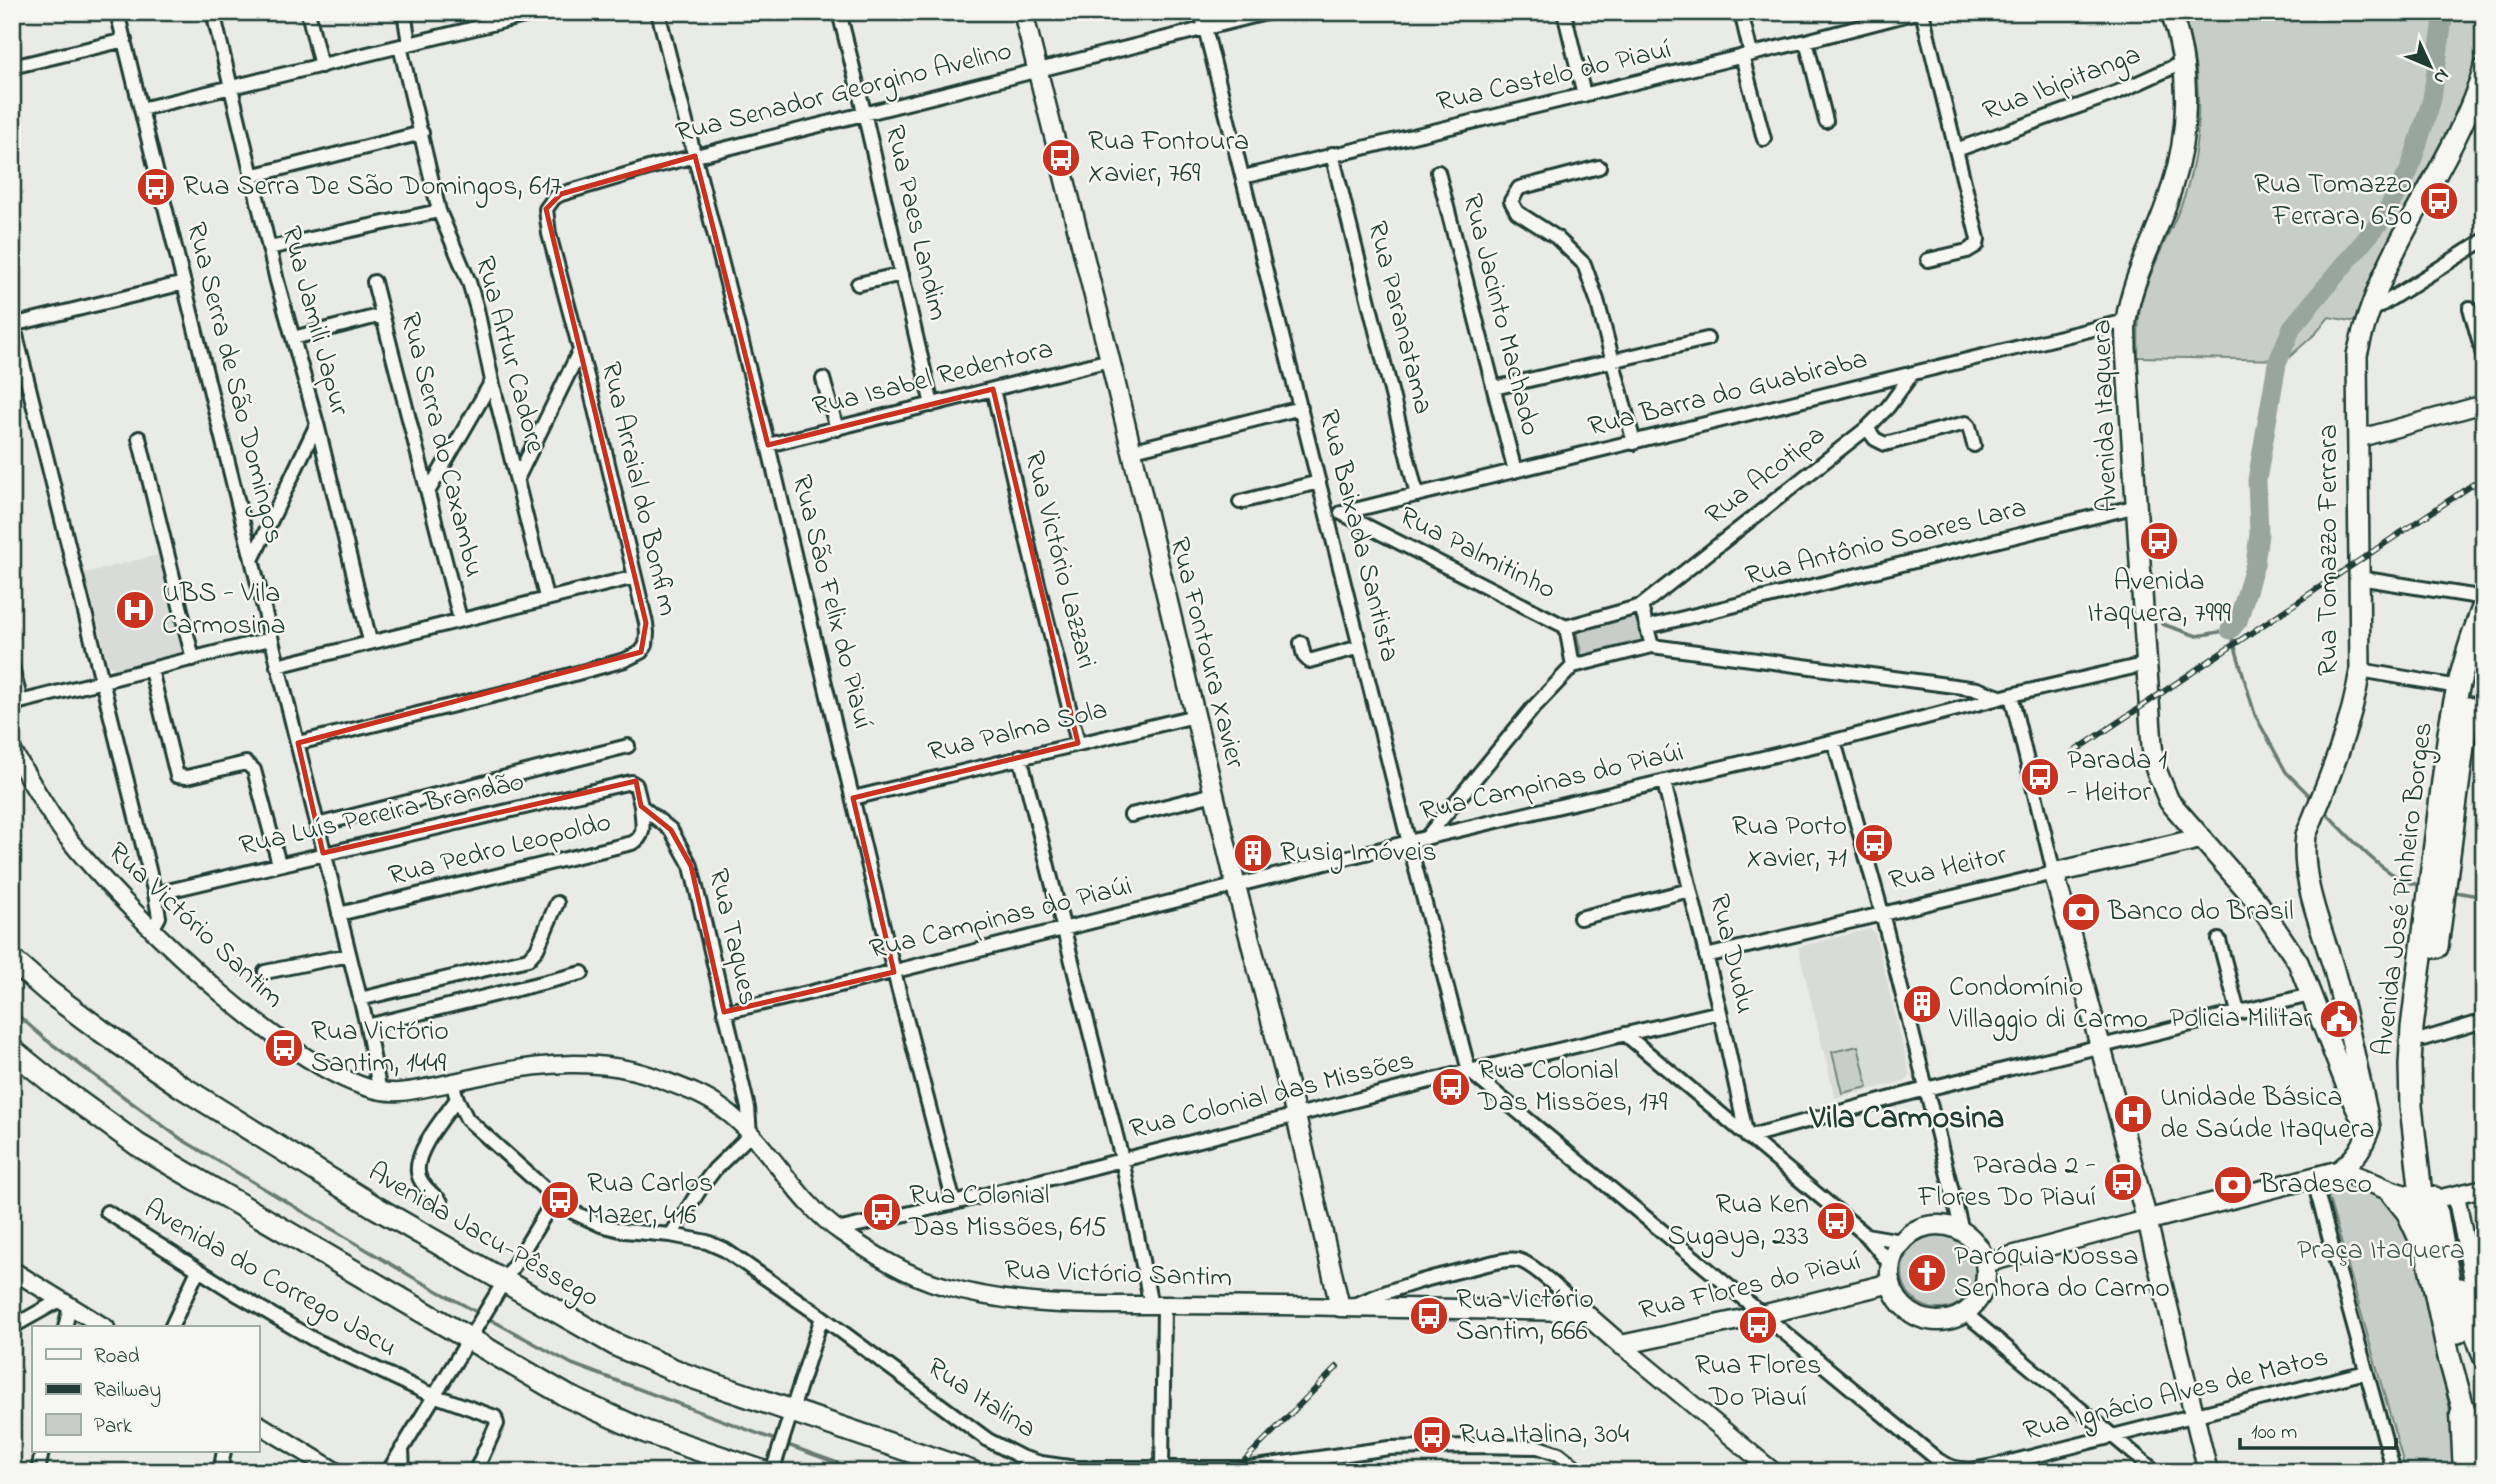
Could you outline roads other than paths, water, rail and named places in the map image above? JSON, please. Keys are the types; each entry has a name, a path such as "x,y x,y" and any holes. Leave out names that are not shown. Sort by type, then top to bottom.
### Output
{"highway":[{"name":"Avenida José Pinheiro Borges","path":"2482,601 2455,696 2424,1039 2424,1114 2438,1197 2441,1237 2463,1360 2484,1433"},
{"name":"Avenida José Pinheiro Borges","path":"2481,1472 2459,1400 2428,1257 2438,1197 2411,1106 2410,1065 2412,1028 2466,714 2484,638"},
{"name":"Avenida Jacu-Pêssego","path":"12,960 49,992 181,1087 375,1207 616,1345 789,1416 972,1472"},
{"path":"12,1049 54,1084 138,1145 472,1335 567,1396 617,1420 770,1463"},
{"path":"2392,1193 2408,1213 2428,1257"},
{"path":"2441,1237 2484,1356"}],"main road":[{"name":"Rua Fontoura Xavier","path":"1023,12 1110,360 1236,886 1347,1306"},
{"name":"Avenida Itaquera","path":"2171,12 2184,62 2186,107 2183,142 2171,190 2134,289 2126,321 2155,767 2169,800 2281,933 2298,962 2351,1097 2358,1112 2370,1126"},
{"name":"Rua Tomazzo Ferrara","path":"2370,1126 2304,849 2306,835 2351,714 2360,670 2357,355 2369,312 2406,228 2457,139 2484,68"},
{"path":"2175,844 2182,832 2184,819"},
{"name":"Rua Heitor","path":"2054,873 2202,838"},
{"path":"2054,873 2147,1220 2208,1472"},
{"path":"1985,1263 2339,1171 2361,1150 2370,1126"},
{"path":"2339,1171 2361,1177 2407,1198 2438,1197"},
{"path":"1930,1225 1947,1225 1962,1231 1973,1239 1981,1250 1985,1263 1983,1291 1976,1303 1952,1319 1923,1319 1909,1312 1899,1302 1891,1283 1890,1264 1901,1241 1914,1231 1930,1225"},
{"name":"Rua Flores do Piauí","path":"1621,1345 1762,1315 1891,1283"},
{"name":"Rua Victório Santim","path":"1347,1306 1582,1311 1621,1345"}],"street":[{"name":"Rua Serra de São Domingos","path":"117,12 367,1026 380,1092"},
{"name":"Rua Jamili Japur","path":"213,12 251,176 317,424 370,642"},
{"path":"308,12 321,66"},
{"name":"Rua Artur Cadore","path":"404,12 405,45 439,211 469,282 546,597"},
{"path":"141,109 541,12"},
{"name":"Rua São Felix do Piauí","path":"658,12 768,445 894,972 954,1203"},
{"name":"Rua Paes Landim","path":"839,12 932,405"},
{"name":"Rua Baixada Santista","path":"1201,12 1409,843 1469,1071"},
{"name":"Rua Senador Georgino Avelino","path":"554,198 593,183 864,112 1270,12"},
{"path":"1564,12 1584,95"},
{"path":"1741,12 1764,139"},
{"name":"Rua Castelo do Piauí","path":"1243,177 1917,12"},
{"path":"1922,12 1977,233 1977,245 1967,251 1928,260"},
{"path":"12,67 125,40"},
{"path":"1806,41 1826,121"},
{"name":"Rua Ibipitanga","path":"1956,150 2118,92 2184,62"},
{"path":"2475,97 2484,116"},
{"path":"251,176 422,133"},
{"name":"Rua Paranatama","path":"1332,154 1417,495"},
{"path":"1599,167 1519,188 1511,201 1517,212 1556,237 1584,264 1591,278 1634,443"},
{"name":"Rua Jacinto Machado","path":"1438,172 1515,471"},
{"name":"Rua Arraial do Bonfim","path":"298,743 512,691 635,656 642,652 646,645 647,633 635,577 546,219 546,209 554,198"},
{"path":"269,248 439,211"},
{"path":"2369,312 2484,240"},
{"path":"858,284 902,274"},
{"name":"Rua Serra do Caxambu","path":"374,282 460,620"},
{"path":"153,928 159,917 155,894 13,323 184,283"},
{"path":"2470,308 2484,358"},
{"path":"293,338 382,314"},
{"name":"Rua Barra do Guabiraba","path":"1342,513 2126,321"},
{"path":"1494,388 1707,339"},
{"path":"517,480 580,350"},
{"name":"Rua Isabel Redentora","path":"768,445 1110,360"},
{"name":"Rua Acotipa","path":"1641,606 1867,428 1888,407 1912,374"},
{"path":"823,379 837,429"},
{"path":"428,492 492,381"},
{"name":"Rua Victório Lazzari","path":"993,388 1078,743"},
{"path":"2357,439 2484,404"},
{"path":"1130,451 1301,408"},
{"path":"1867,428 1875,439 1885,444 1966,423 1974,445"},
{"path":"253,560 317,424"},
{"path":"139,438 192,659"},
{"path":"1240,502 1319,482"},
{"name":"Rua Antônio Soares Lara","path":"1647,627 2137,506"},
{"path":"1326,515 1342,513"},
{"name":"Rua Palmitinho","path":"1342,513 1566,627"},
{"path":"277,666 635,577"},
{"path":"2359,578 2482,601"},
{"path":"1573,666 1566,627 1641,606 1652,646"},
{"path":"12,667 17,703 270,639"},
{"path":"1301,643 1304,656 1309,660 1360,647"},
{"path":"1425,838 1534,708 1573,666 1652,646 1977,689 2006,696 2054,873"},
{"name":"Rua Campinas do Piaúi","path":"724,1012 894,972 1425,838 2147,664"},
{"path":"151,670 177,776 187,777 246,763 252,766 279,864"},
{"path":"2360,670 2447,685"},
{"name":"Rua Palma Sola","path":"853,799 1020,756 1195,716"},
{"path":"1834,741 1882,913 1962,1231"},
{"path":"317,825 628,746"},
{"name":"Rua Victório Santim","path":"14,756 70,841 122,899 219,992 266,1030 359,1086 380,1092 401,1092 507,1070 583,1063 610,1066 655,1077 723,1108 814,1209 837,1230 889,1263 917,1277 970,1293 1048,1304 1347,1306 1437,1277 1493,1263 1518,1260 1531,1267 1582,1311"},
{"path":"1020,756 1158,1305 1162,1468"},
{"name":"Rua Taques","path":"620,783 631,782 636,785 641,806 671,830 691,866 745,1091 750,1135"},
{"name":"Rua Dudu","path":"1664,782 1720,1012 1747,1138"},
{"name":"Rua Luís Pereira Brandão","path":"155,894 620,783"},
{"path":"1131,815 1214,794"},
{"name":"Rua Pedro Leopoldo","path":"339,914 632,843 642,835 641,806"},
{"name":"Rua Heitor","path":"1706,956 2054,873"},
{"path":"1580,918 1690,890"},
{"path":"360,999 528,958 537,949 557,903"},
{"path":"2219,940 2238,1012"},
{"path":"265,972 349,955"},
{"path":"367,1026 582,972"},
{"path":"1747,1138 1926,1089 2310,995"},
{"name":"Rua Colonial das Missões","path":"837,1230 954,1203 1469,1071 1720,1012"},
{"path":"2424,1039 2484,1021"},
{"path":"1625,1034 1866,1235 1890,1264"},
{"name":"Rua Ignácio Alves de Matos","path":"1469,1071 1946,1466 1971,1471 2366,1372"},
{"name":"Rua Italina","path":"452,1082 467,1119 573,1212 601,1225 624,1231 671,1235 707,1242 725,1250 822,1317 988,1440 1021,1457 1076,1468 1249,1468 1286,1467 1390,1448 1538,1447 1559,1454 1582,1472"},
{"path":"441,1202 424,1185 418,1173 419,1161 436,1128 457,1099"},
{"path":"671,1235 702,1186 750,1135"},
{"path":"2314,1178 2394,1472"},
{"path":"2484,1188 2438,1197 2484,1333"},
{"path":"388,1472 555,1198"},
{"name":"Avenida do Corrego Jacu","path":"107,1212 313,1339 433,1396 496,1418 497,1424 475,1472"},
{"path":"1866,1235 1901,1241"},
{"path":"12,1270 103,1326"},
{"path":"172,1326 198,1270"},
{"path":"12,1327 65,1303"},
{"path":"65,1303 65,1326"},
{"path":"1965,1312 2156,1472"},
{"path":"772,1472 770,1463 789,1416 822,1317"},
{"name":"Rua Victório Santim","path":"1621,1345 1774,1472"},
{"path":"2459,1400 2462,1472"},
{"path":"259,1424 337,1472"},
{"path":"402,1447 403,1472"},
{"path":"38,1472 42,1452"},
{"path":"220,1472 224,1452"}],"waterway":[{"path":"2230,630 2238,621 2255,564 2259,534 2257,480 2277,364 2292,327 2381,221 2409,171 2432,99 2444,12"},
{"path":"2162,624 2197,636 2230,630 2255,715 2286,772 2314,800"},
{"path":"2324,811 2381,866 2407,882 2422,886"},
{"path":"2450,891 2484,897"},
{"path":"12,1010 45,1039 181,1139 414,1278 572,1364 778,1441"},
{"path":"785,1444 862,1472"}],"railway":[{"path":"2072,753 2484,477"},
{"path":"1233,1472 1337,1367"}],"place":[{"name":"Rua Fontoura Xavier, 769","path":"1061,158"},
{"name":"Rua Serra De São Domingos, 617","path":"156,187"},
{"name":"Rua Tomazzo Ferrara, 650","path":"2439,201"},
{"name":"Avenida Itaquera, 7999","path":"2159,541"},
{"name":"UBS - Vila Carmosina","path":"135,610"},
{"name":"Parada 1 - Heitor","path":"2040,777"},
{"name":"Rua Porto Xavier, 71","path":"1874,843"},
{"name":"Rusig Imóveis","path":"1253,853"},
{"name":"Banco do Brasil","path":"2081,912"},
{"name":"Condomínio Villaggio di Carmo","path":"1922,1004"},
{"name":"Policia Militar","path":"2339,1019"},
{"name":"Rua Victório Santim, 1449","path":"284,1048"},
{"name":"Rua Colonial Das Missões, 179","path":"1451,1087"},
{"name":"Unidade Básica de Saúde Itaquera","path":"2133,1114"},
{"name":"Parada 2 - Flores Do Piauí","path":"2123,1182"},
{"name":"Bradesco","path":"2233,1185"},
{"name":"Rua Carlos Mazer, 416","path":"560,1200"},
{"name":"Rua Colonial Das Missões, 615","path":"882,1212"},
{"name":"Rua Ken Sugaya, 233","path":"1836,1221"},
{"name":"Paróquia Nossa Senhora do Carmo","path":"1927,1273"},
{"name":"Rua Victório Santim, 666","path":"1429,1316"},
{"name":"Rua Flores Do Piauí","path":"1758,1325"},
{"name":"Rua Italina, 304","path":"1432,1435"}],"district":[{"name":"Vila Carmosina","path":"1907,1119"}],"park label":[{"name":"Praça Itaquera","path":"2381,1251"}]}
